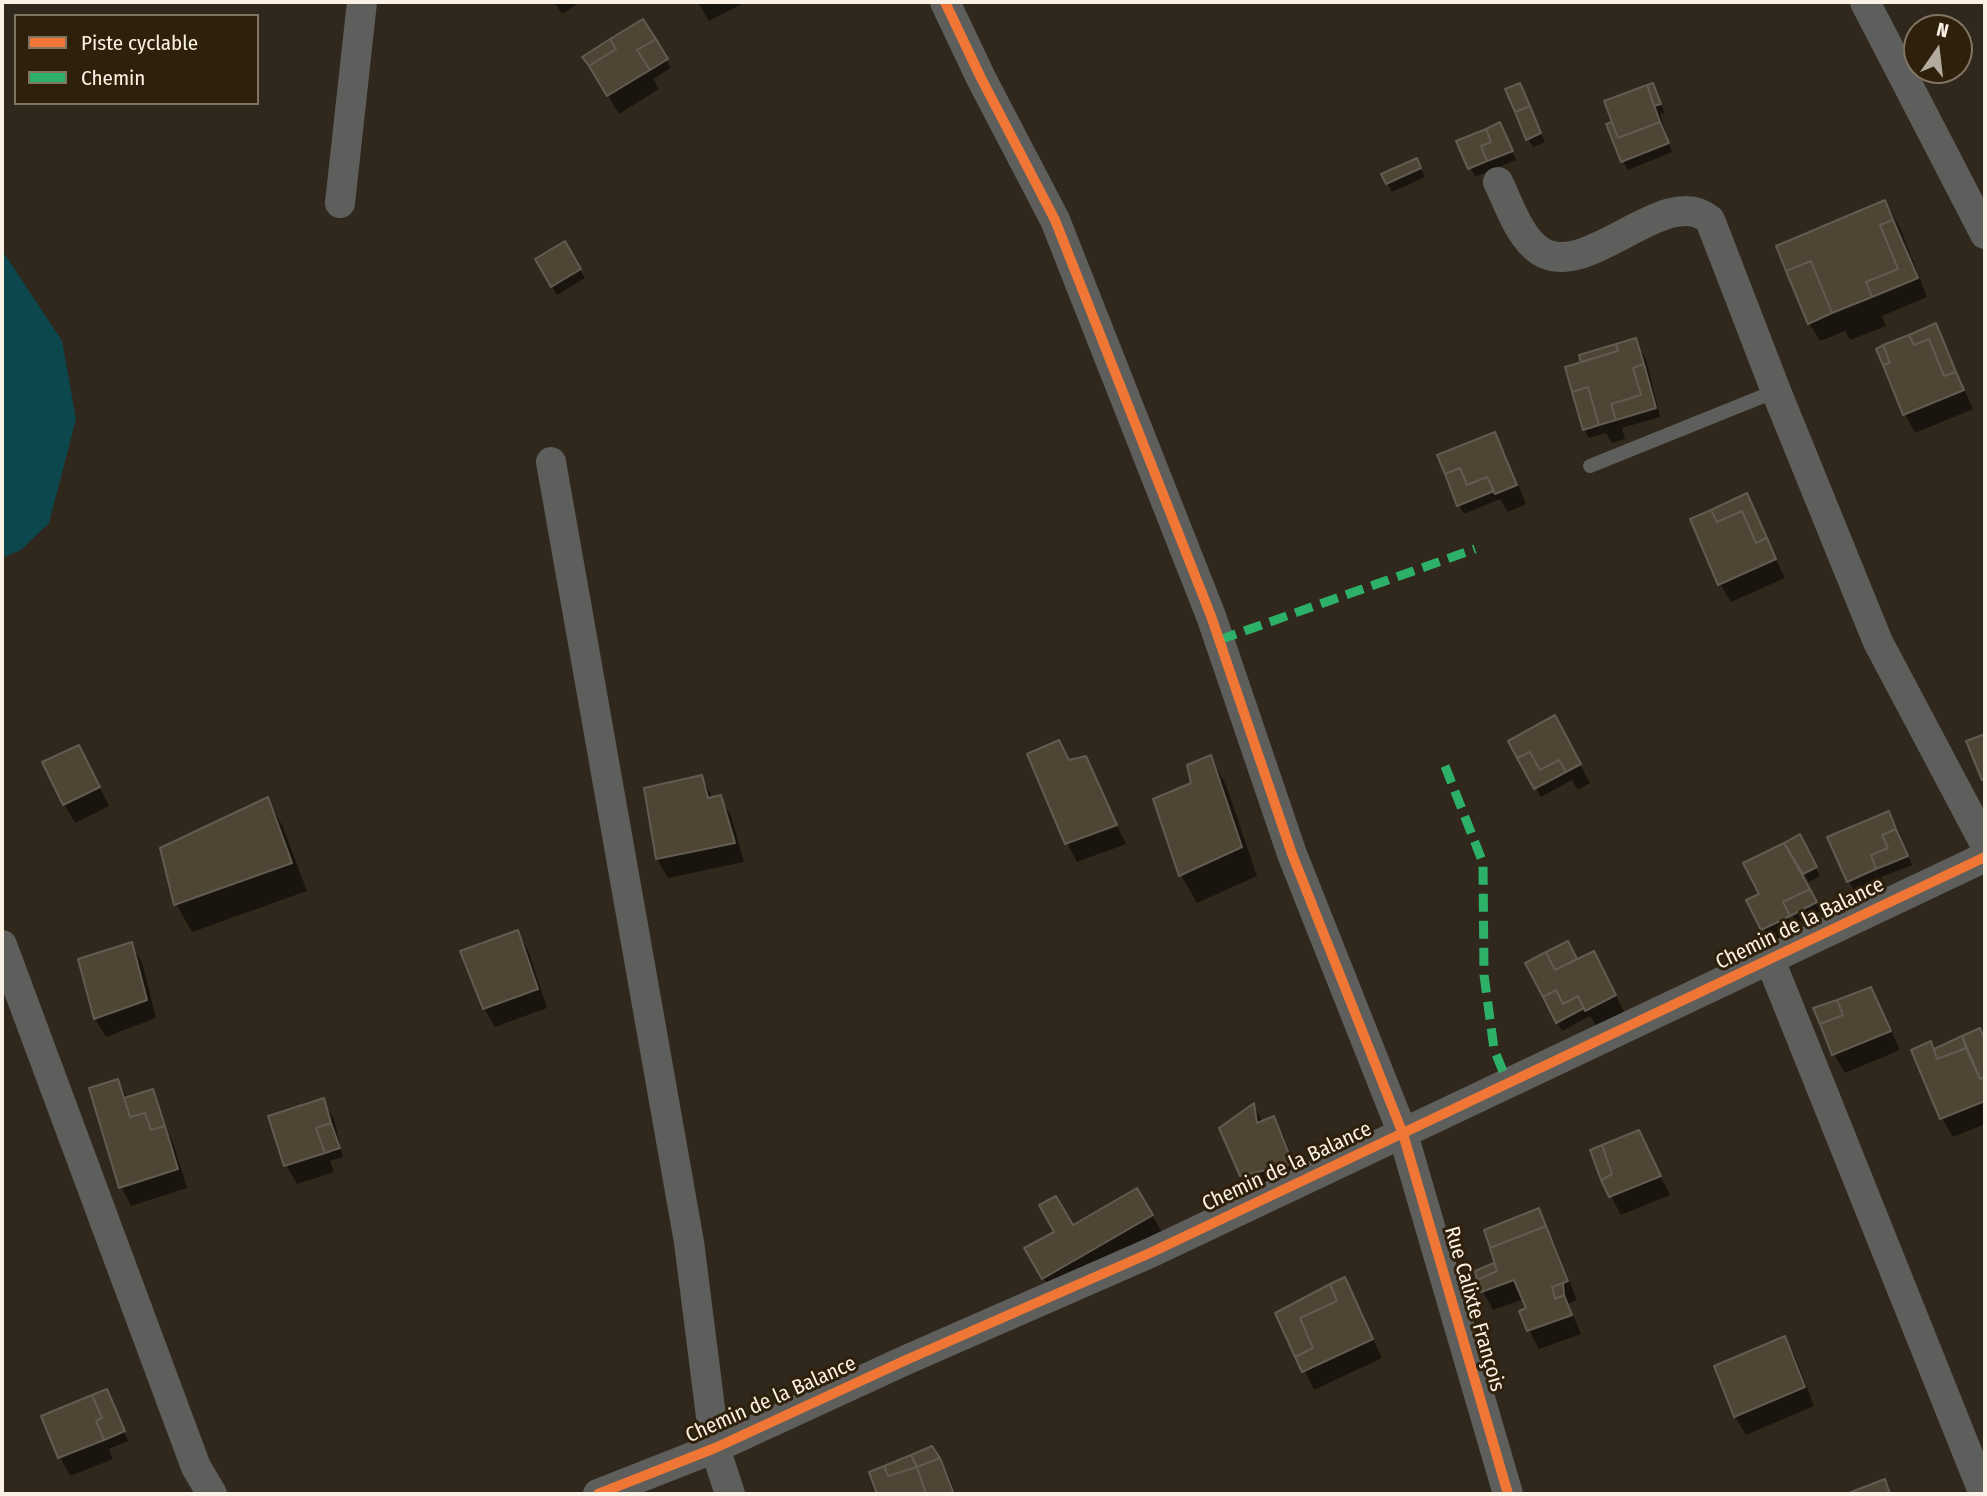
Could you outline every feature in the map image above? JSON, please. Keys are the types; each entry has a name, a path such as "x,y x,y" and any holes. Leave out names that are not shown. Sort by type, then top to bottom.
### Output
{"street":[{"path":"340,203 362,2"},
{"name":"Rue Calixte François","path":"944,2 1055,220 1211,616 1292,854 1403,1134 1508,1494"},
{"path":"1865,2 1985,234"},
{"path":"1498,182 1524,234 1540,251 1558,257 1586,252 1676,211 1701,211 1710,220 1878,642 1985,844"},
{"path":"551,462 689,1242 715,1448 730,1494"},
{"name":"Chemin de la Balance","path":"598,1494 715,1448 906,1360 1150,1253 1985,857"},
{"path":"2,944 196,1467 212,1494"},
{"path":"1770,960 1984,1494"}],"lane":[{"path":"1590,466 1776,391"}],"water":[{"path":"2,250 62,341 76,419 49,523 21,550 2,558"}],"building":[{"path":"643,19 656,39 637,50 650,70 607,96 589,66 616,49 610,39"},
{"path":"610,39 616,49 589,66 582,57"},
{"path":"656,39 668,59 650,70 637,50"},
{"path":"1520,83 1530,106 1515,112 1505,89"},
{"path":"1653,83 1661,104 1654,106 1647,85"},
{"path":"1647,85 1660,122 1618,138 1604,101"},
{"path":"1530,106 1541,133 1526,140 1515,112"},
{"path":"1500,122 1513,151 1487,161 1481,146 1491,142 1486,129"},
{"path":"1612,122 1618,138 1660,122 1669,143 1621,162 1606,124"},
{"path":"1486,129 1491,142 1481,146 1487,161 1468,169 1456,141"},
{"path":"1417,158 1421,168 1386,184 1381,174"},
{"path":"1885,200 1893,220 1880,225 1898,269 1866,282 1872,297 1832,313 1811,261 1786,271 1776,246"},
{"path":"1893,220 1918,278 1872,297 1866,282 1898,269 1880,225"},
{"path":"565,241 581,269 551,287 535,259"},
{"path":"1811,261 1832,313 1808,324 1786,271"},
{"path":"1936,323 1956,372 1944,376 1929,339 1914,345 1909,335"},
{"path":"1909,335 1914,345 1929,339 1944,376 1956,372 1964,390 1903,415 1883,365 1890,363 1883,345"},
{"path":"1636,338 1644,364 1633,368 1641,395 1611,404 1616,420 1599,425 1588,387 1572,392 1565,367 1618,351 1616,344"},
{"path":"1616,344 1618,351 1581,362 1579,355"},
{"path":"1883,345 1890,363 1883,365 1876,349"},
{"path":"1644,364 1656,408 1616,420 1611,404 1641,395 1633,368"},
{"path":"1588,387 1599,425 1583,430 1572,392"},
{"path":"1495,432 1517,485 1495,494 1487,477 1467,485 1460,468 1445,474 1437,455"},
{"path":"1460,468 1467,485 1487,477 1494,491 1457,506 1445,474"},
{"path":"1747,493 1767,538 1756,543 1742,511 1717,522 1711,510"},
{"path":"1711,510 1717,522 1742,511 1756,543 1767,538 1776,559 1718,585 1690,519"},
{"path":"1555,715 1581,764 1566,772 1559,760 1540,770 1530,752 1517,758 1508,741"},
{"path":"1985,734 1985,779 1982,780 1966,741"},
{"path":"1059,740 1069,760 1086,756 1117,825 1065,844 1027,754"},
{"path":"79,745 100,787 63,805 42,762"},
{"path":"1530,752 1540,770 1559,760 1566,772 1534,789 1517,758"},
{"path":"1211,755 1242,847 1179,876 1153,799 1191,783 1187,765"},
{"path":"702,775 708,798 721,795 735,843 656,859 644,788"},
{"path":"268,797 292,863 174,905 160,848"},
{"path":"1889,811 1896,829 1882,835 1888,848 1871,855 1876,869 1847,882 1827,837"},
{"path":"1896,829 1908,856 1876,869 1871,855 1888,848 1882,835"},
{"path":"1800,834 1817,867 1803,874 1784,843"},
{"path":"1784,843 1810,889 1783,902 1790,916 1761,930 1746,900 1759,894 1743,863"},
{"path":"1810,889 1817,902 1790,916 1783,902"},
{"path":"518,930 538,989 483,1009 460,951"},
{"path":"1568,941 1577,959 1555,970 1546,952"},
{"path":"132,942 147,1000 94,1019 78,959"},
{"path":"1594,951 1616,995 1585,1011 1578,996 1563,1004 1556,990 1543,997 1525,963 1546,952 1555,970"},
{"path":"1871,987 1891,1031 1832,1055 1820,1024 1843,1015 1837,1000"},
{"path":"1556,990 1563,1004 1578,996 1584,1008 1556,1023 1543,997"},
{"path":"1837,1000 1843,1015 1820,1024 1813,1008"},
{"path":"1980,1028 1985,1040 1985,1077 1980,1079 1962,1036"},
{"path":"1962,1036 1966,1048 1937,1059 1934,1049"},
{"path":"1931,1041 1937,1059 1966,1048 1980,1079 1985,1077 1985,1101 1940,1119 1911,1050"},
{"path":"118,1079 130,1117 145,1113 151,1130 165,1126 178,1169 119,1188 89,1088"},
{"path":"153,1089 165,1126 151,1130 145,1113 130,1117 124,1098"},
{"path":"324,1098 331,1123 316,1128 325,1153 284,1166 268,1116"},
{"path":"1254,1103 1257,1123 1274,1116 1293,1164 1240,1176 1219,1128"},
{"path":"331,1123 340,1148 325,1153 316,1128"},
{"path":"1639,1130 1661,1176 1609,1197 1601,1180 1612,1174 1602,1145"},
{"path":"1602,1145 1612,1174 1601,1180 1590,1150"},
{"path":"1137,1188 1153,1215 1042,1279 1024,1248 1054,1232 1039,1205 1056,1196 1073,1225"},
{"path":"1539,1208 1546,1226 1490,1248 1484,1230"},
{"path":"1546,1226 1568,1281 1552,1287 1555,1299 1564,1295 1572,1315 1527,1331 1519,1311 1526,1308 1514,1280 1481,1292 1477,1280 1497,1271 1490,1248"},
{"path":"1494,1263 1497,1271 1477,1280 1475,1271"},
{"path":"1345,1277 1373,1339 1302,1372 1295,1357 1313,1348 1300,1318 1337,1301 1330,1284"},
{"path":"1563,1283 1564,1295 1555,1299 1552,1287"},
{"path":"1330,1284 1337,1301 1300,1318 1313,1348 1295,1357 1275,1313"},
{"path":"1785,1336 1805,1387 1734,1417 1714,1366"},
{"path":"107,1389 125,1431 104,1440 96,1421 102,1418 92,1395"},
{"path":"92,1395 102,1418 96,1421 104,1440 58,1458 41,1416"},
{"path":"932,1446 940,1458 917,1467 911,1455"},
{"path":"911,1455 917,1467 888,1476 884,1466"},
{"path":"940,1458 954,1494 926,1494 917,1467"},
{"path":"884,1466 888,1476 917,1467 926,1494 877,1494 869,1472"},
{"path":"1885,1479 1890,1494 1846,1494"}],"marked path":[{"path":"1219,640 1475,549"},
{"path":"1445,766 1483,863 1484,975 1494,1049 1508,1084"}],"cycle path":[{"path":"945,2 1055,220 1211,616 1292,854 1403,1134 1508,1494"},
{"path":"598,1494 715,1448 906,1360 1150,1253 1985,857"}]}
